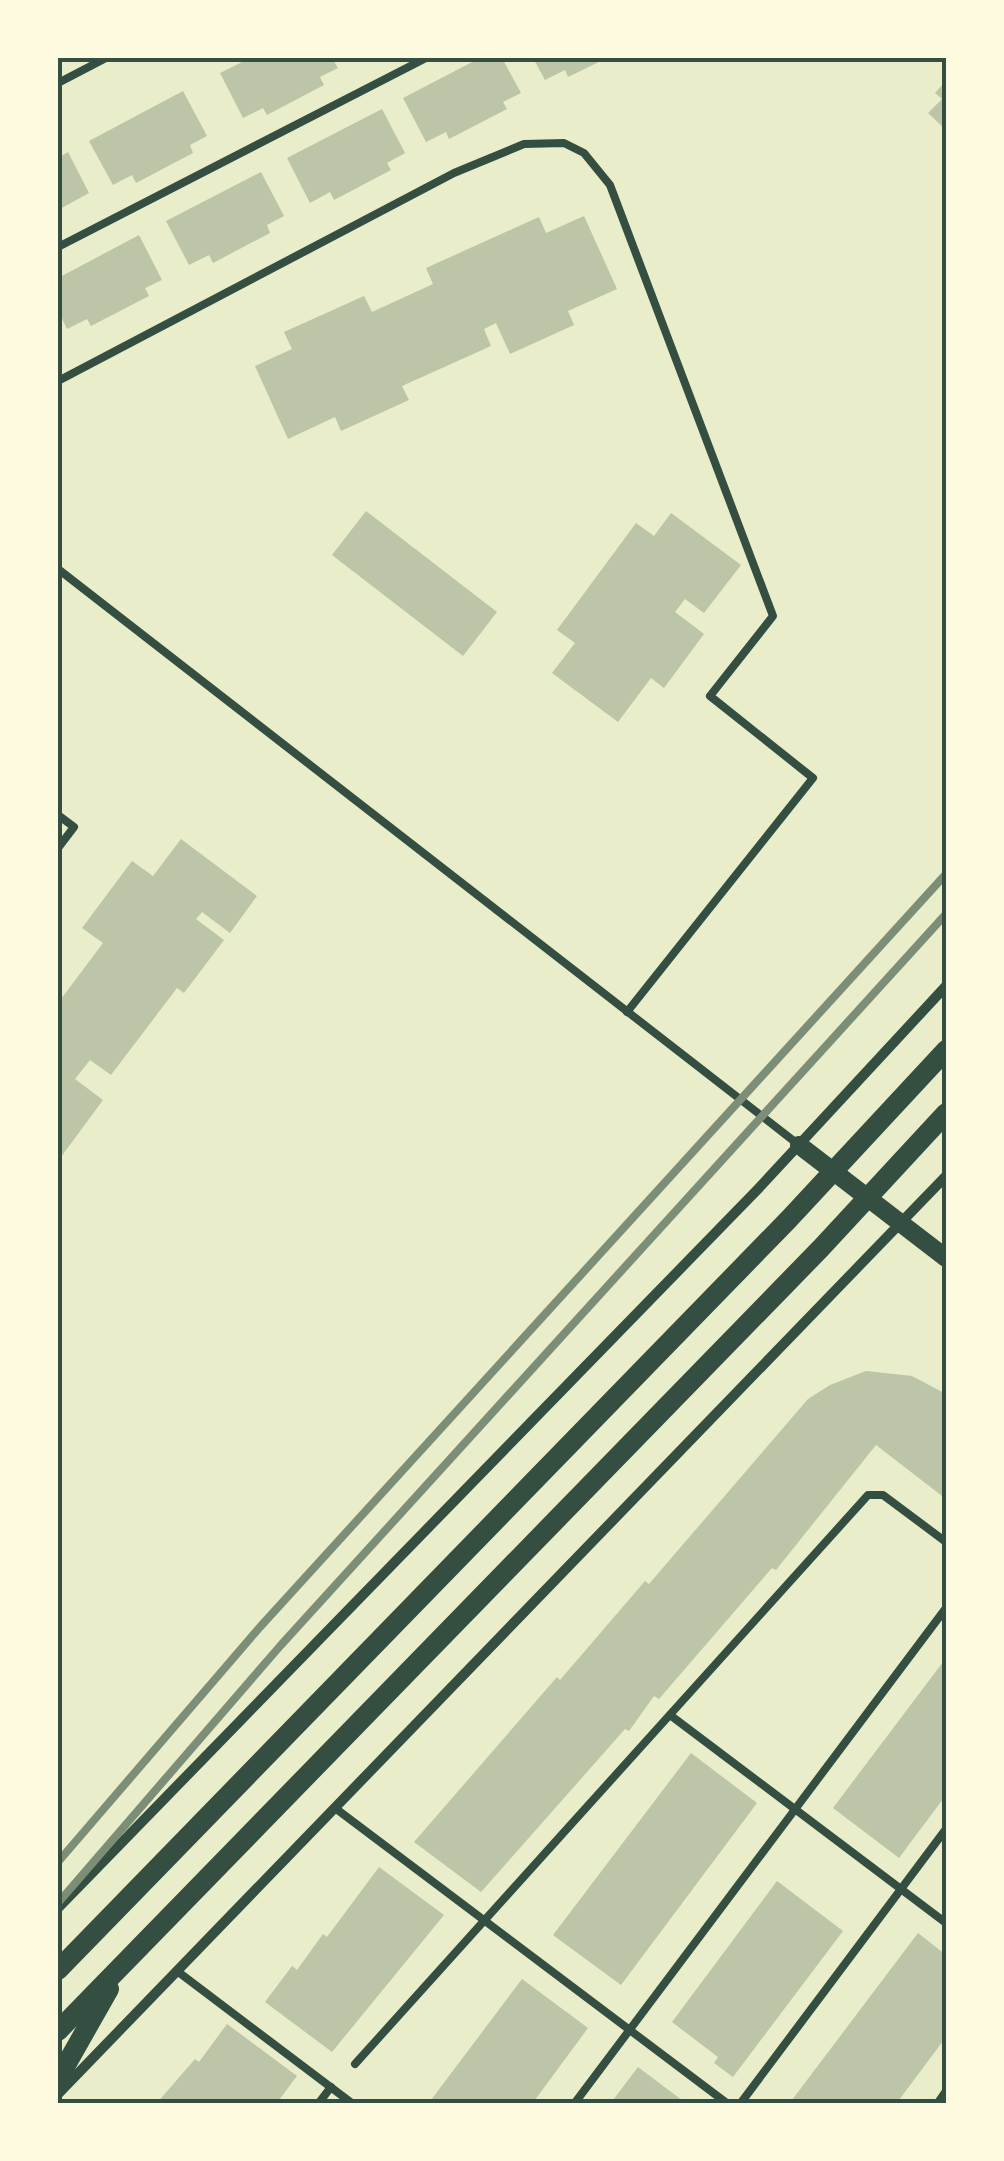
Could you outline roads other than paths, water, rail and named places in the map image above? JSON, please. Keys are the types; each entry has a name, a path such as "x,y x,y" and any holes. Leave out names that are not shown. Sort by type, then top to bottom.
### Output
{"main road":[{"path":"58,1970 833,1172 946,1050"},
{"path":"58,2032 946,1113"},
{"path":"58,2078 124,1963"}],"street":[{"path":"58,1908 799,1145 946,986"},
{"path":"799,1145 946,1258"},
{"path":"58,2094 946,1176"}],"lane":[{"path":"58,82 106,58"},
{"path":"58,247 426,58"},
{"path":"58,380 454,173 524,144 564,143 584,152 610,185 773,616 710,696 813,778 628,1012"},
{"path":"58,569 799,1145"},
{"path":"58,815 74,827 58,848"},
{"path":"355,2064 868,1495 884,1495 946,1542"},
{"path":"574,2104 946,1608"},
{"path":"670,1716 946,1923"},
{"path":"336,1808 728,2104"},
{"path":"740,2104 946,1829"},
{"path":"177,1971 353,2104"},
{"path":"318,2104 331,2087"},
{"path":"937,2104 946,2091"}],"railway":[{"path":"58,1862 260,1627 946,874"},
{"path":"58,1903 281,1645 946,914"}]}
